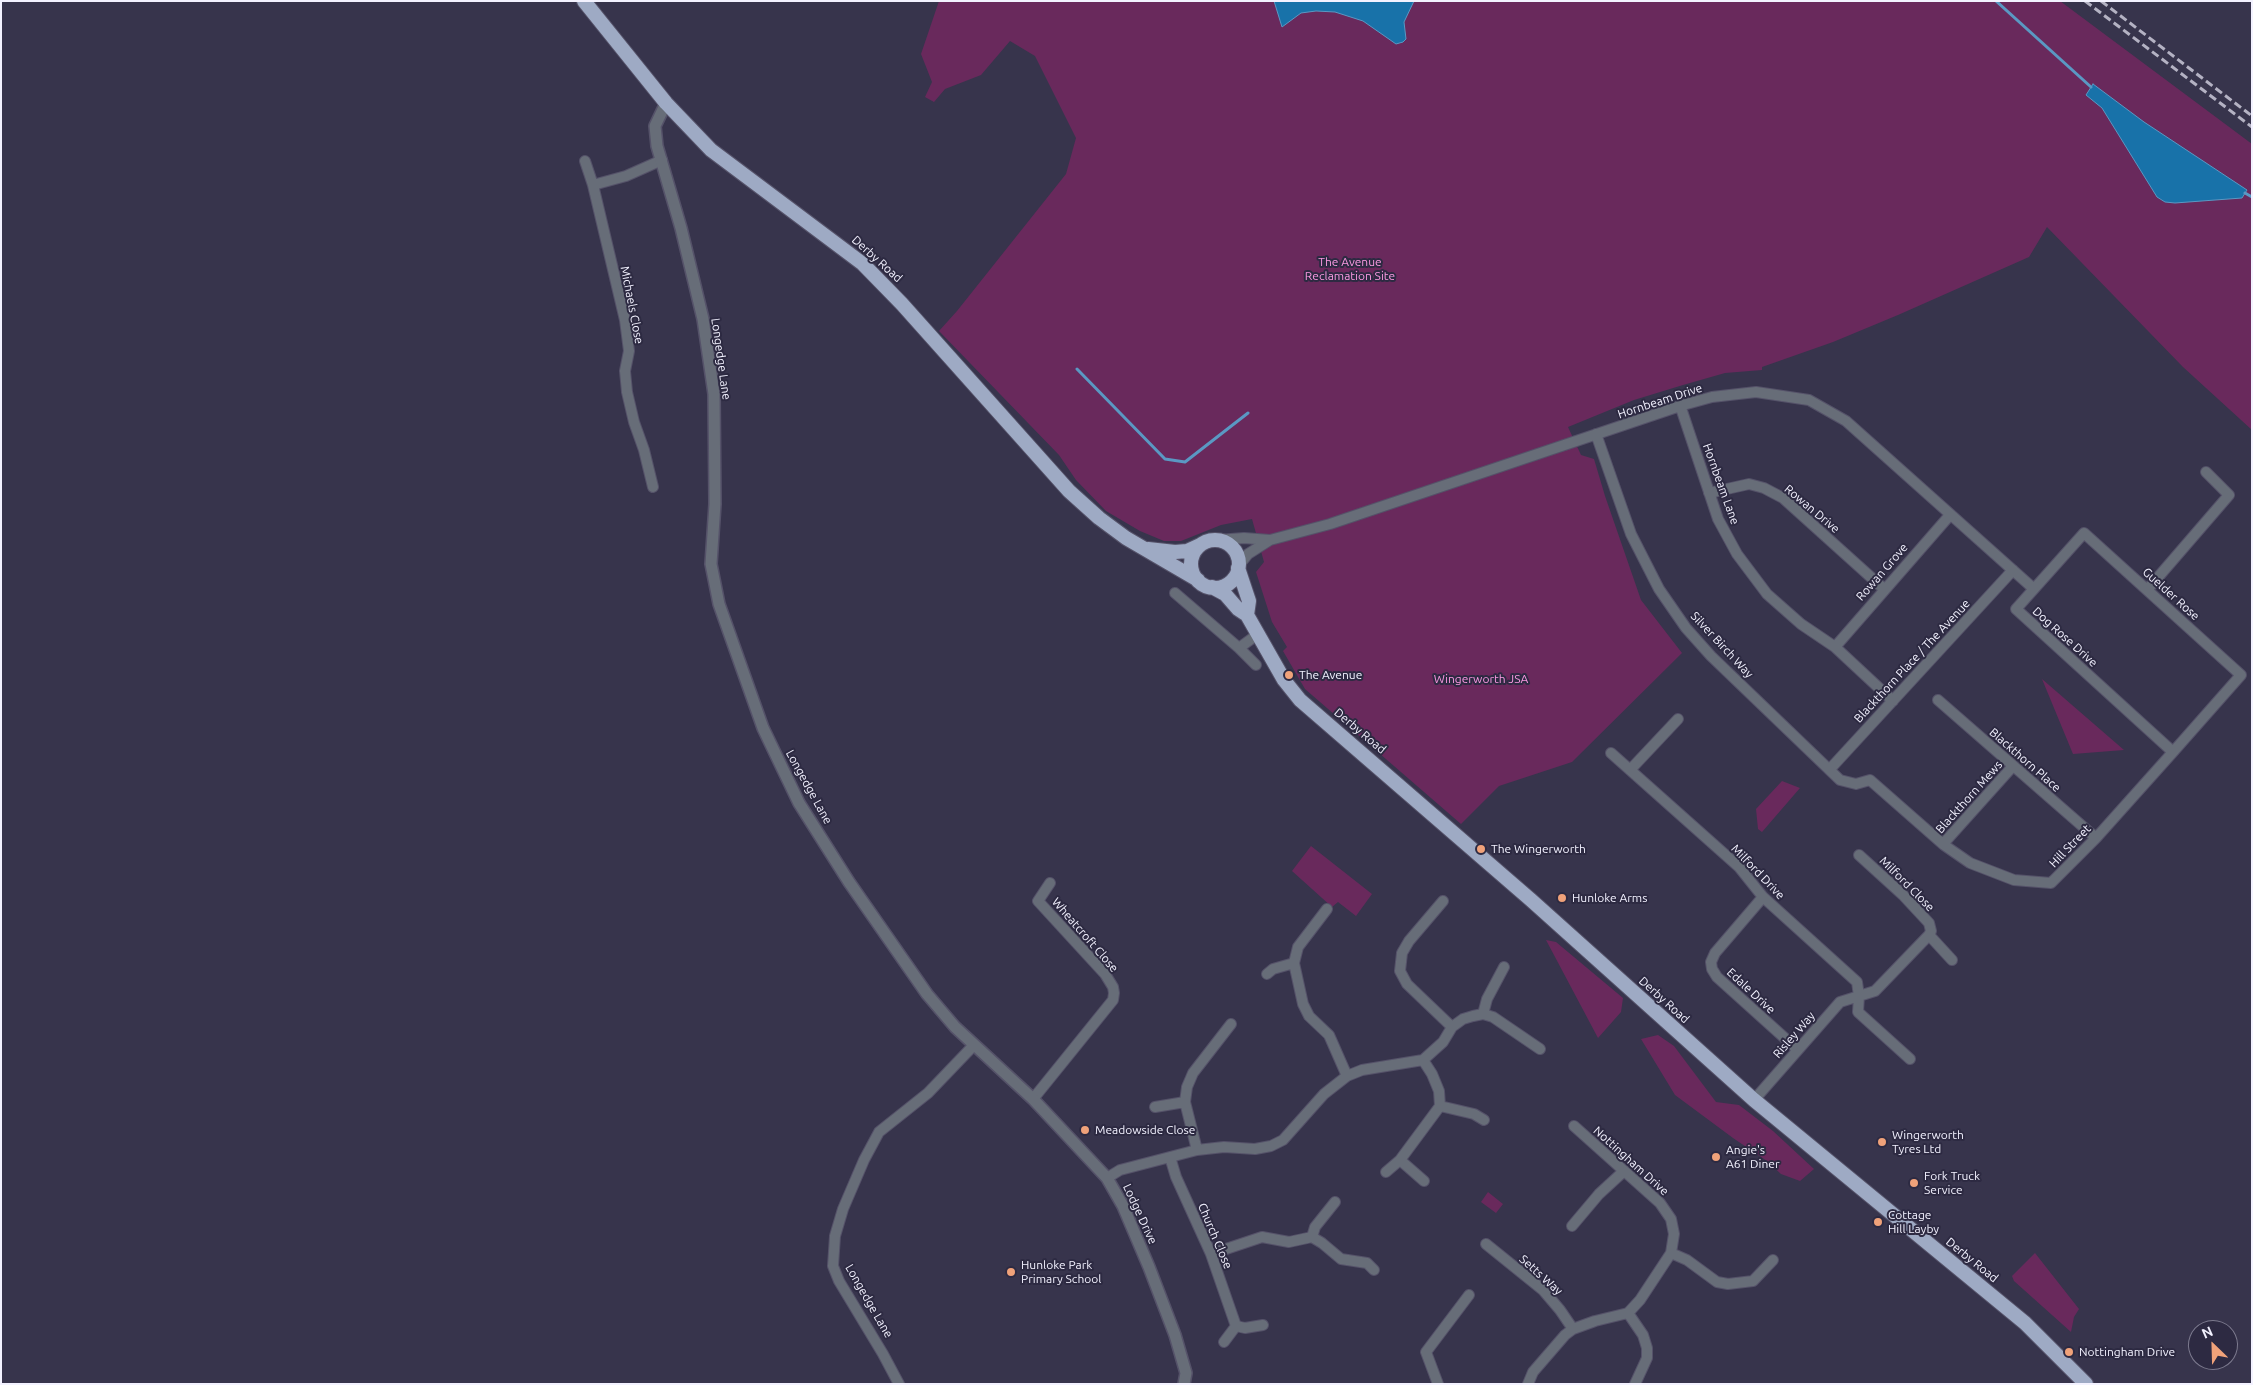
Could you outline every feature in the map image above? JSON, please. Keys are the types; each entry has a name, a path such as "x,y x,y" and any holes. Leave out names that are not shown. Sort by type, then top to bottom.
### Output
{"highway":[{"name":"Derby Road","path":"584,1 666,103 711,150 863,264 902,304 1069,491 1099,518 1142,549 1198,580"},
{"path":"1142,549 1175,552 1187,550 1206,542 1218,540 1232,547 1237,554 1238,567 1232,580 1226,585 1212,587 1198,580 1193,574 1191,564 1196,549 1200,545"},
{"name":"Derby Road","path":"1238,567 1249,601 1247,615"},
{"name":"Derby Road","path":"1212,587 1226,594 1238,609 1247,615 1284,680 1300,700 1531,900 1754,1100 2025,1323 2086,1384"}],"street":[{"name":"Longedge Lane","path":"666,103 655,126 657,146 681,228 703,319 714,394 715,504 711,564 719,604 763,728 799,803 850,882 927,994 955,1028 974,1045 928,1093 879,1132 864,1160 835,1236 833,1266 839,1280 884,1354 899,1384"},
{"path":"593,185 626,176 662,160"},
{"name":"Michaels Close","path":"585,161 593,185 625,320 629,351 625,371 627,392 653,487"},
{"name":"Hornbeam Drive","path":"1238,567 1248,554 1270,540 1330,524 1680,406 1712,397 1756,392 1809,400 1846,422 2034,590"},
{"name":"Hornbeam Lane","path":"1680,406 1718,519 1736,554 1767,594 1801,624 1835,647 1893,701"},
{"name":"Silver Birch Way","path":"1596,434 1631,534 1659,589 1686,628 1711,656 1807,746"},
{"path":"2147,590 2229,496 2206,472"},
{"name":"Rowan Drive","path":"1709,493 1749,484 1764,488 1783,498 1884,589"},
{"name":"Rowan Grove","path":"1835,647 1950,514"},
{"name":"Guelder Rose","path":"2084,533 2241,674"},
{"name":"Dog Rose Drive","path":"2084,533 2016,609 2173,752"},
{"name":"Hornbeam Drive","path":"1218,540 1244,538 1270,540"},
{"name":"Blackthorn Place / The Avenue","path":"1830,769 2012,570"},
{"path":"1175,593 1256,665"},
{"path":"1239,648 1258,634"},
{"name":"Hill Street","path":"1807,746 1818,760 1840,780 1856,784 1870,780 1943,844 1970,863 2014,880 2051,883 2096,838 2241,674"},
{"name":"Blackthorn Place","path":"1938,700 2096,838"},
{"path":"1630,770 1678,719"},
{"name":"Milford Drive","path":"1612,753 1739,867 1763,897 1857,982 1859,996 1858,1012 1910,1059"},
{"name":"Blackthorn Mews","path":"1943,844 2013,766"},
{"name":"Milford Close","path":"1858,855 1903,895 1929,923 1931,931 1929,935 1952,960"},
{"name":"Wheatcroft Close","path":"1033,1099 1113,1000 1114,993 1104,974 1038,901 1050,882"},
{"name":"Edale Drive","path":"1763,897 1715,953 1711,962 1712,969 1717,977 1798,1050"},
{"path":"1443,901 1409,941 1402,953 1400,970 1406,984 1452,1027"},
{"path":"1327,909 1298,947 1294,963 1308,1016 1328,1035 1347,1076"},
{"path":"1859,996 1875,991 1929,935"},
{"path":"1267,974 1273,969 1294,963"},
{"path":"1483,1014 1487,999 1504,967"},
{"name":"Risley Way","path":"1754,1100 1840,1002 1859,996"},
{"path":"1107,1178 1120,1170 1197,1150 1224,1147 1254,1149 1271,1146 1283,1140 1324,1094 1347,1076 1362,1070 1423,1060 1443,1042 1452,1027 1462,1019 1483,1014 1499,1021 1540,1048"},
{"path":"1197,1150 1185,1102 1187,1087 1193,1073 1231,1024"},
{"name":"Lodge Drive","path":"974,1045 1033,1099 1107,1178 1123,1206 1153,1276 1175,1335 1186,1373 1184,1384"},
{"path":"1386,1172 1400,1160 1440,1106 1440,1091 1423,1060"},
{"path":"1155,1107 1185,1102"},
{"path":"1440,1106 1474,1114 1484,1120"},
{"name":"Nottingham Drive","path":"1574,1126 1660,1203 1671,1219 1674,1234 1671,1253 1640,1300 1628,1312"},
{"name":"Church Close","path":"1170,1156 1176,1177 1211,1254 1236,1326"},
{"path":"1400,1160 1424,1180"},
{"path":"1572,1226 1599,1194 1624,1171"},
{"path":"1312,1237 1314,1227 1335,1202"},
{"path":"1211,1254 1262,1237 1289,1242 1312,1237 1341,1259 1368,1263 1374,1270"},
{"name":"Setts Way","path":"1486,1244 1543,1290 1573,1329"},
{"path":"1671,1253 1687,1260 1717,1282 1728,1284 1753,1282 1773,1260"},
{"path":"1438,1384 1426,1352 1470,1295"},
{"path":"1528,1384 1533,1372 1565,1335 1573,1329 1628,1312 1643,1334 1647,1348 1647,1358 1635,1384"},
{"path":"1224,1342 1236,1326 1245,1328 1263,1325"}],"green space":[{"name":"The Avenue Reclamation Site","path":"939,1 2060,1 2252,144 2252,430 2183,367 2047,227 2029,257 1898,315 1833,342 1762,367 1762,370 1725,373 1683,385 1634,400 1568,427 1581,455 1594,459 1641,600 1682,653 1572,762 1499,786 1461,824 1305,689 1283,651 1287,647 1272,622 1256,572 1264,562 1252,519 1221,525 1181,541 1164,541 1140,531 1106,511 1076,480 1059,455 939,331 1066,174 1076,138 1035,56 1010,41 981,75 945,89 934,102 925,97 932,82 921,54"},
{"path":"2042,679 2124,750 2073,754"},
{"path":"1782,781 1800,788 1762,832 1758,829 1756,809"},
{"path":"1311,846 1372,894 1356,916 1338,902 1332,907 1292,871"},
{"path":"1546,940 1556,942 1623,998 1621,1012 1598,1038"},
{"path":"1658,1035 1674,1046 1716,1102 1739,1105 1773,1131 1814,1169 1800,1181 1781,1174 1767,1161 1675,1095 1641,1039"},
{"path":"1488,1192 1503,1204 1496,1213 1481,1202"},
{"path":"2035,1253 2079,1309 2074,1317 2071,1332 2014,1281 2012,1276"}],"water":[{"path":"1274,1 1414,1 1404,22 1406,39 1396,44 1363,21 1335,12 1316,11 1301,13 1282,27"},
{"path":"2093,84 2144,122 2247,190 2242,198 2175,203 2165,202 2157,197 2102,108 2086,95"}],"waterway":[{"path":"1996,1 2091,87"},
{"path":"2245,193 2252,197"},
{"path":"1077,369 1165,459 1185,462 1248,413"}],"railway":[{"path":"2085,1 2252,127"},
{"path":"2101,1 2252,116"}],"place":[{"name":"The Avenue","path":"1289,675"},
{"name":"The Wingerworth","path":"1481,849"},
{"name":"Hunloke Arms","path":"1562,898"},
{"name":"Meadowside Close","path":"1085,1130"},
{"name":"Wingerworth Tyres Ltd","path":"1882,1142"},
{"name":"Angie's A61 Diner","path":"1716,1157"},
{"name":"Fork Truck Service","path":"1914,1183"},
{"name":"Cottage Hill Layby","path":"1878,1222"},
{"name":"Hunloke Park Primary School","path":"1011,1272"},
{"name":"Nottingham Drive","path":"2069,1352"}],"park label":[{"name":"Wingerworth JSA","path":"1481,679"}]}
